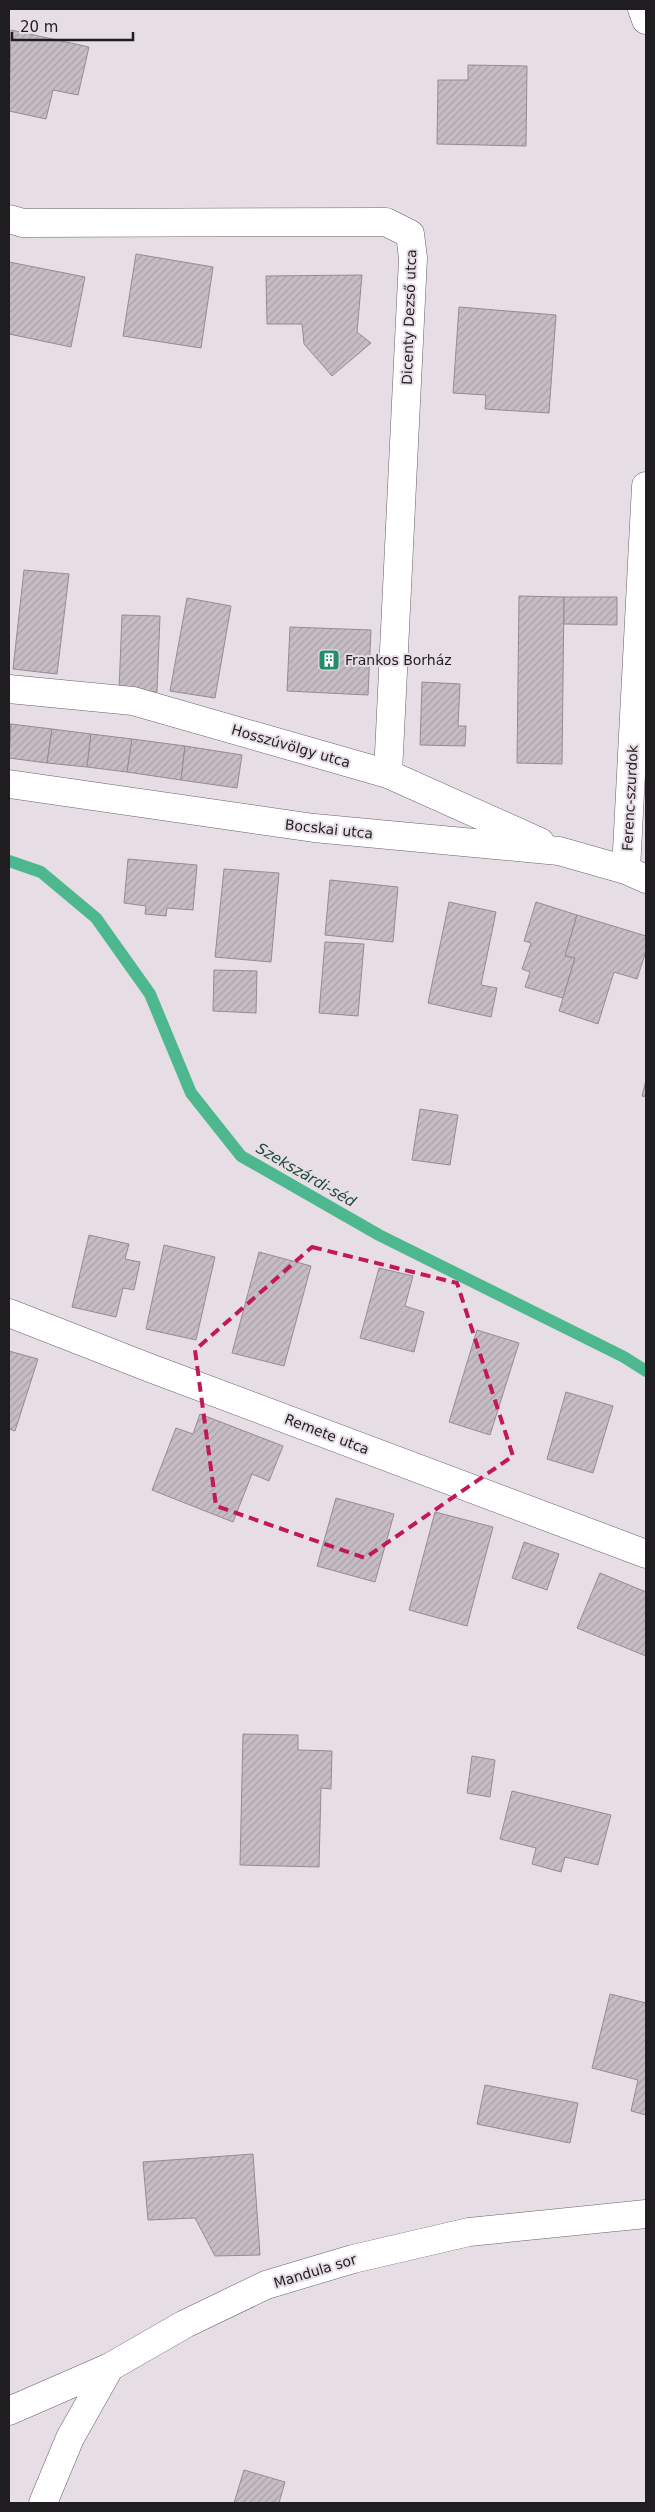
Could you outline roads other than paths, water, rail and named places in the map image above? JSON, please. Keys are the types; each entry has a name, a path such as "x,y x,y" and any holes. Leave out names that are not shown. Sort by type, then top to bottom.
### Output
{"street":[{"path":"642,9 646,20"},
{"name":"Dicenty Dezső utca","path":"9,219 23,223 386,222 410,234 413,258 388,774"},
{"name":"Ferenc-szurdok","path":"636,875 646,486"},
{"name":"Hosszúvölgy utca","path":"9,689 133,701 388,774 560,850"},
{"name":"Bocskai utca","path":"9,784 314,828 560,850 636,875"},
{"name":"Remete utca","path":"9,1313 646,1554"},
{"name":"Mandula sor","path":"9,2411 110,2367 185,2324 266,2285 353,2258 469,2232 646,2214"},
{"path":"43,2503 70,2438 110,2367"}],"waterway":[{"name":"Szekszárdi-séd","path":"9,861 41,872 96,918 150,994 191,1093 241,1156 379,1235 624,1357 646,1371"}],"place":[{"name":"Frankos Borház","path":"329,660"}]}
